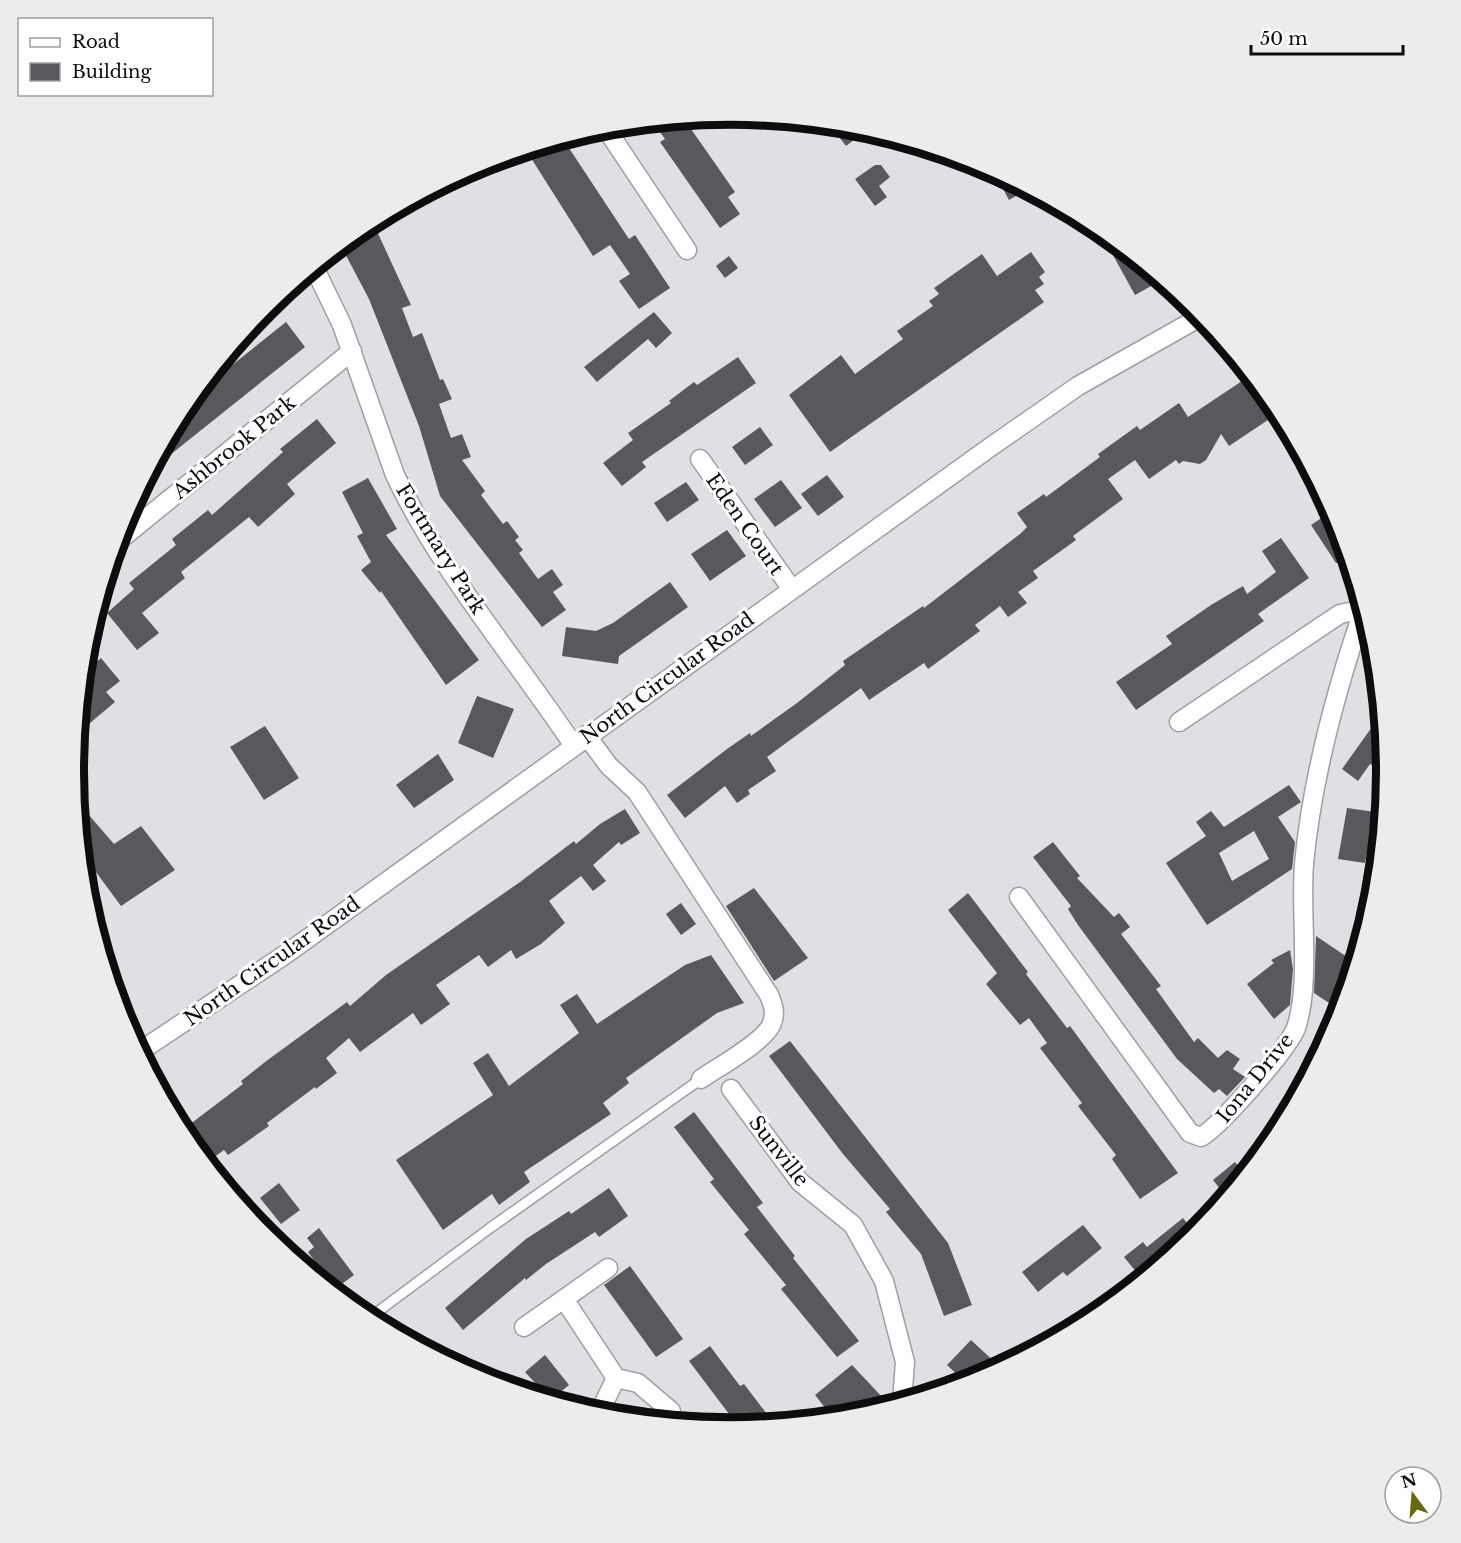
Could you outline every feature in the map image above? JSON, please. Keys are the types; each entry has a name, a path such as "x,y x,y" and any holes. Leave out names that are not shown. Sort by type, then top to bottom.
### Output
{"street":[{"path":"611,136 687,250"},
{"name":"Fortmary Park","path":"317,274 352,351 395,475 406,498 462,586 580,741 638,792 763,986 775,1011 772,1024 764,1035 701,1079"},
{"name":"North Circular Road","path":"146,1047 286,954 791,588 1078,386 1194,320"},
{"name":"Ashbrook Park","path":"130,531 352,351"},
{"name":"Eden Court","path":"700,459 791,588"},
{"name":"Iona Drive","path":"1179,722 1340,614 1356,610"},
{"name":"Iona Drive","path":"1019,897 1190,1133 1201,1137 1213,1130 1256,1082 1295,1029 1301,1002 1303,880 1308,825 1326,737 1360,623"},
{"name":"Sunville","path":"731,1089 800,1182 853,1225 884,1281 905,1362 903,1395"},
{"path":"524,1327 608,1268"},
{"path":"564,1299 616,1378 638,1383 671,1411"},
{"path":"603,1406 616,1378"}],"lane":[{"path":"377,1313 500,1221 701,1079"}],"building":[{"path":"696,126 691,129 735,192 728,197 740,214 720,228 660,142 665,139 660,132 665,129"},
{"path":"837,134 858,137 846,146"},
{"path":"568,146 629,239 635,235 670,288 639,309 619,281 630,274 610,245 593,256 531,158"},
{"path":"875,165 881,165 890,177 879,186 887,197 875,206 855,179"},
{"path":"1001,185 1020,194 1009,200"},
{"path":"377,231 411,305 402,308 413,337 422,333 440,380 443,379 452,399 439,404 451,438 462,434 471,457 462,460 485,491 481,495 503,524 507,521 519,537 515,540 523,550 519,553 538,579 552,569 563,585 553,592 566,610 542,627 440,496 419,426 369,299 345,253"},
{"path":"1109,248 1155,284 1135,295"},
{"path":"1031,252 1045,272 1039,277 1044,284 1035,290 1044,302 830,452 789,395 841,355 855,374 903,339 897,331 933,306 929,301 939,294 934,288 982,254 997,276"},
{"path":"729,256 738,268 725,278 716,266"},
{"path":"654,312 672,333 656,348 648,339 597,382 584,367"},
{"path":"286,322 305,347 165,459 193,412 222,373"},
{"path":"738,357 756,383 642,462 646,467 622,486 603,463 633,440 628,433 671,403 669,401 694,382 697,385"},
{"path":"1244,380 1271,418 1229,446 1221,434 1206,460 1200,464 1183,461 1179,464 1176,460 1149,479 1135,460 1108,479 1123,499 1073,536 1076,540 1033,571 1038,578 1018,592 1027,603 1008,617 1000,606 975,625 980,631 928,669 924,663 869,700 861,688 767,757 776,771 748,790 750,794 737,803 725,786 685,818 667,795 727,749 750,733 751,736 797,703 845,665 843,661 923,606 924,608 1020,534 1027,527 1017,513 1044,494 1046,497 1100,457 1098,454 1137,426 1140,430 1179,403 1188,417"},
{"path":"317,419 336,443 287,484 295,494 258,527 249,517 181,572 185,578 142,613 159,633 137,650 107,613 134,589 129,583 176,545 172,539 208,510 212,515 283,452 280,449"},
{"path":"760,427 773,445 745,465 732,447"},
{"path":"827,475 844,497 818,516 801,494"},
{"path":"368,478 397,529 386,535 479,660 446,685 381,591 380,593 361,570 371,562 357,536 363,533 342,492"},
{"path":"781,480 802,508 775,527 754,499"},
{"path":"686,482 699,500 667,522 654,503"},
{"path":"1324,516 1343,563 1336,563 1311,525"},
{"path":"727,530 746,556 710,581 691,554"},
{"path":"1281,538 1309,578 1258,614 1264,621 1136,710 1116,682 1172,644 1166,636 1211,605 1243,586 1247,594 1276,572 1262,551"},
{"path":"670,582 688,607 619,656 618,664 562,656 566,627 596,631 613,623"},
{"path":"101,658 120,681 106,692 115,702 85,727 90,687 93,665"},
{"path":"477,696 514,709 493,758 458,743"},
{"path":"1375,722 1377,768 1370,764 1358,781 1342,769"},
{"path":"265,726 299,778 264,800 230,747"},
{"path":"438,754 454,780 414,808 396,785"},
{"path":"1289,785 1301,802 1278,817 1295,842 1292,869 1207,925 1166,863 1206,836 1196,822 1211,811 1224,827","holes":["1254,831 1269,859 1232,881 1219,853"]},
{"path":"1347,808 1375,812 1365,863 1338,859"},
{"path":"625,809 640,833 621,845 619,842 593,865 606,881 593,891 581,876 549,901 565,923 541,944 516,959 511,950 488,967 479,955 436,985 450,1004 421,1025 413,1013 360,1052 349,1038 326,1058 337,1073 267,1123 269,1126 228,1155 224,1150 213,1158 189,1125 243,1084 241,1081 265,1062 347,1002 350,1006 386,975 520,882 574,841 576,844 600,824"},
{"path":"88,814 114,844 141,826 175,870 121,906 91,866 85,816"},
{"path":"1053,842 1080,876 1077,878 1114,917 1119,913 1130,927 1121,934 1161,986 1156,989 1194,1042 1198,1038 1218,1058 1227,1050 1240,1059 1233,1069 1245,1077 1227,1096 1219,1089 1214,1093 1177,1059 1078,925 1068,909 1071,906 1033,857"},
{"path":"754,888 808,958 774,981 726,906"},
{"path":"968,893 1028,972 1026,974 1067,1028 1070,1026 1178,1173 1140,1199 1112,1159 1116,1155 1078,1106 1082,1103 1040,1048 1047,1043 1029,1018 1020,1025 986,984 997,973 948,910"},
{"path":"681,903 696,924 681,935 666,914"},
{"path":"1316,936 1349,958 1333,1006 1314,993"},
{"path":"1290,950 1293,969 1290,1005 1274,1019 1247,984 1274,963 1271,960"},
{"path":"711,955 744,1003 717,1013 626,1078 629,1083 603,1103 611,1114 524,1172 530,1182 499,1205 492,1194 443,1230 396,1160 493,1095 473,1063 488,1053 509,1086 579,1033 560,1005 577,994 597,1024 685,965"},
{"path":"790,1041 948,1243 972,1305 944,1316 921,1254 886,1212 890,1209 843,1154 769,1056"},
{"path":"694,1112 763,1203 757,1207 795,1256 793,1258 859,1341 837,1357 781,1289 786,1285 744,1234 749,1230 710,1182 714,1179 674,1127"},
{"path":"1235,1162 1240,1169 1222,1192 1213,1180"},
{"path":"279,1183 300,1210 281,1224 260,1198"},
{"path":"609,1188 628,1216 599,1237 595,1232 526,1280 525,1278 463,1330 445,1308 526,1239 569,1211 571,1214"},
{"path":"1183,1218 1190,1227 1137,1273 1124,1257 1143,1242 1147,1247"},
{"path":"1083,1225 1102,1248 1067,1276 1063,1272 1038,1292 1022,1272"},
{"path":"319,1228 354,1275 339,1286 337,1284 324,1274 308,1252 314,1247 307,1238"},
{"path":"630,1266 683,1339 656,1357 604,1285"},
{"path":"971,1340 994,1361 959,1376 947,1365"},
{"path":"710,1346 740,1386 744,1384 769,1417 724,1418 729,1414 689,1361"},
{"path":"545,1355 569,1385 558,1394 541,1389 525,1372"},
{"path":"852,1365 884,1399 824,1411 826,1409 815,1395"}]}
